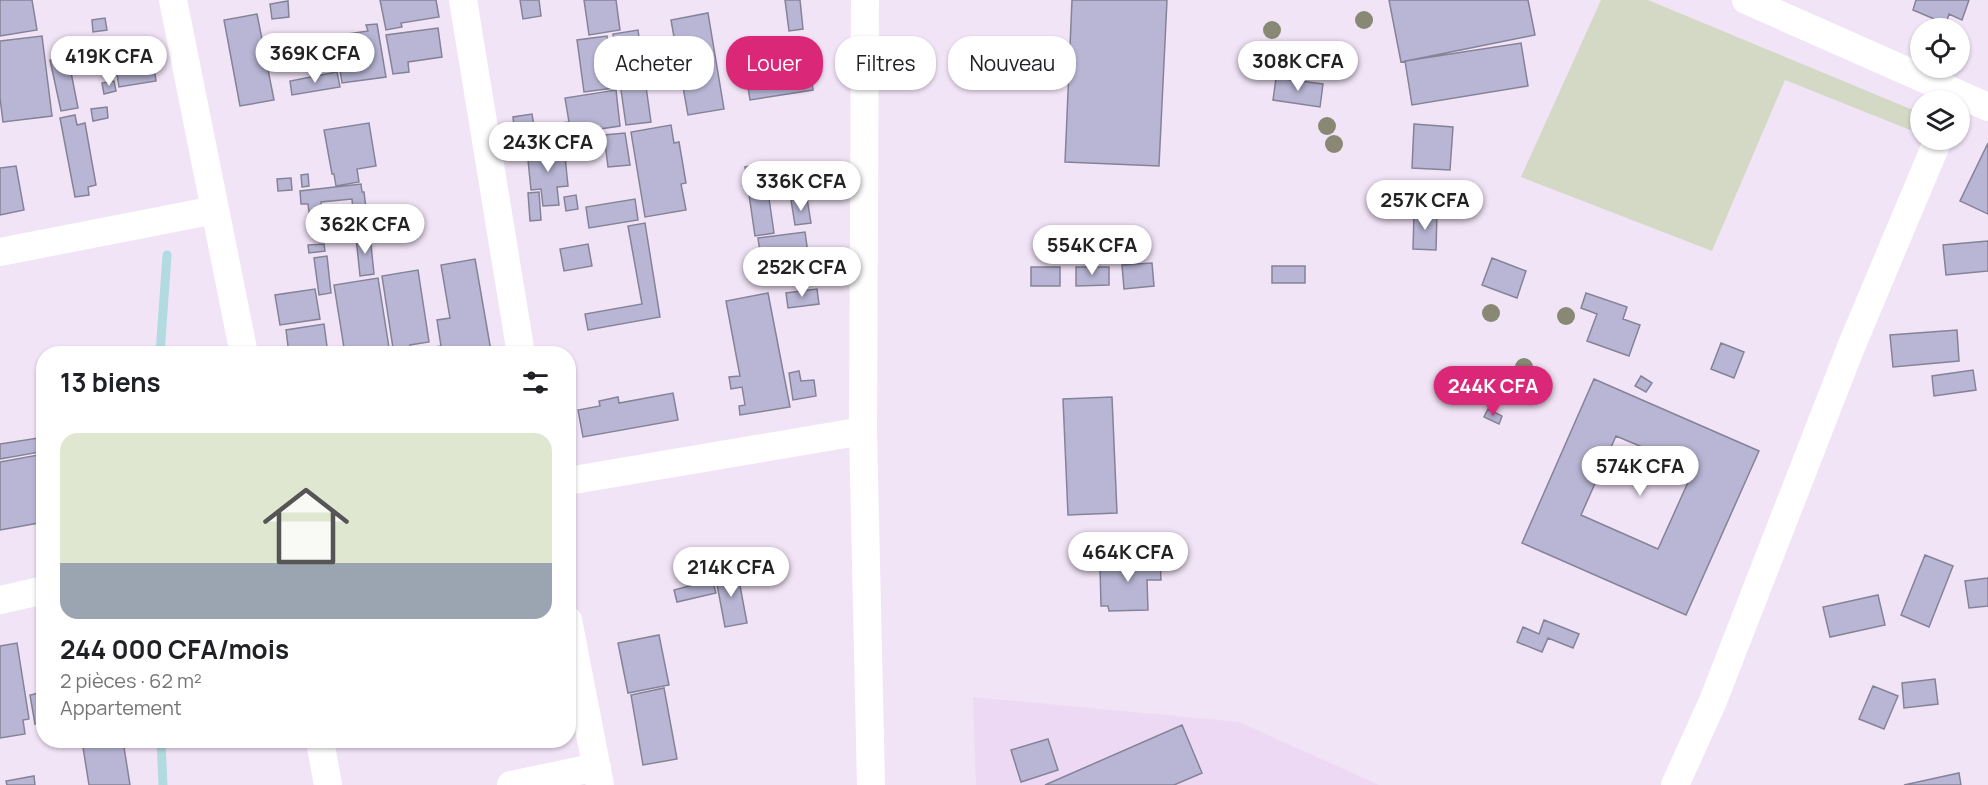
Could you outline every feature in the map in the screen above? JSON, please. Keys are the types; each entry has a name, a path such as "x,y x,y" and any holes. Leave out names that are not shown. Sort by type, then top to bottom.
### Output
{"street":[{"path":"173,0 242,346"},
{"path":"464,0 520,346"},
{"path":"865,0 863,431 871,785"},
{"path":"1746,0 1939,90"},
{"path":"1970,102 1988,107"},
{"path":"1675,785 1713,701 1851,347 1934,150"},
{"path":"0,252 215,210"},
{"path":"576,480 863,431"},
{"path":"0,600 36,592"},
{"path":"511,785 598,776 576,662"},
{"path":"321,748 328,785"}],"shaded area":[{"path":"973,697 1239,722 1379,785 976,785"}],"green space":[{"path":"1601,0 1648,0 1910,109 1910,130 1785,80 1712,251 1521,177"}],"building":[{"path":"0,0 32,0 37,30 0,36"},
{"path":"380,0 436,0 439,17 401,23 402,27 386,30"},
{"path":"520,0 539,0 541,16 523,19"},
{"path":"584,0 616,0 620,30 589,35"},
{"path":"785,0 800,0 803,29 789,31"},
{"path":"1072,0 1167,0 1159,166 1065,162 1068,90 1076,90 1076,36 1070,36"},
{"path":"1389,0 1528,0 1535,35 1401,62"},
{"path":"1916,0 1969,0 1963,18 1949,14 1948,18 1932,18 1913,10"},
{"path":"288,1 289,17 272,19 270,4"},
{"path":"708,13 712,36 674,36 671,20"},
{"path":"257,14 274,100 240,106 224,20"},
{"path":"105,18 107,30 93,32 92,20"},
{"path":"377,24 386,77 342,83 335,36 368,31 366,25"},
{"path":"438,28 442,57 408,62 409,72 393,74 386,35"},
{"path":"638,30 639,36 613,36 613,34"},
{"path":"42,36 52,116 3,122 0,98 0,41"},
{"path":"594,38 594,90 599,90 584,92 577,40"},
{"path":"1521,43 1528,86 1412,105 1405,61"},
{"path":"331,48 334,65 303,70 300,52"},
{"path":"151,49 156,81 119,87 114,55"},
{"path":"714,49 724,109 688,115 684,90 714,90"},
{"path":"110,56 111,67 103,68 102,57"},
{"path":"68,57 78,108 61,111 50,60"},
{"path":"337,72 340,87 292,95 290,81"},
{"path":"1276,78 1323,84 1320,107 1273,100"},
{"path":"114,81 116,91 104,94 102,83"},
{"path":"616,90 620,126 593,130 593,133 546,139 544,125 569,122 565,98"},
{"path":"621,90 646,90 651,122 626,125"},
{"path":"748,90 813,90 750,100"},
{"path":"107,107 108,118 93,121 91,109"},
{"path":"532,114 535,132 515,135 513,117"},
{"path":"75,115 77,125 85,123 96,185 88,187 89,195 75,197 60,118"},
{"path":"369,123 376,166 357,169 359,182 336,186 324,130"},
{"path":"1414,124 1453,127 1450,170 1412,168"},
{"path":"671,125 674,143 679,142 686,183 681,184 686,210 645,217 631,132"},
{"path":"625,133 630,165 608,167 604,135"},
{"path":"1988,143 1988,214 1960,201"},
{"path":"564,146 568,186 557,187 559,205 543,206 541,189 531,190 527,150"},
{"path":"764,164 774,233 755,236 745,167"},
{"path":"16,166 24,210 0,215 0,168"},
{"path":"308,174 309,186 302,187 301,175"},
{"path":"291,178 292,190 278,191 277,179"},
{"path":"361,184 369,233 355,235 352,199 321,202 325,235 312,237 308,204 301,204 300,191"},
{"path":"539,192 541,220 530,221 528,193"},
{"path":"576,195 578,209 566,211 564,197"},
{"path":"807,198 811,223 795,225 791,200"},
{"path":"635,199 638,220 589,228 586,207"},
{"path":"1414,213 1437,213 1436,250 1413,249"},
{"path":"645,223 660,317 588,330 585,314 642,304 628,226"},
{"path":"805,232 810,267 763,273 758,238"},
{"path":"370,235 374,274 360,276 356,237"},
{"path":"1988,241 1988,271 1946,275 1943,245"},
{"path":"324,244 325,251 309,253 308,245"},
{"path":"588,244 592,266 564,271 560,249"},
{"path":"327,256 331,293 319,295 314,258"},
{"path":"1492,258 1526,271 1517,298 1482,285"},
{"path":"475,259 490,346 441,346 437,320 450,318 441,265"},
{"path":"1152,263 1154,286 1124,289 1122,265"},
{"path":"1272,266 1305,266 1305,283 1272,283"},
{"path":"1031,267 1060,267 1060,286 1031,286"},
{"path":"1076,267 1109,267 1109,285 1076,286"},
{"path":"418,270 429,342 410,346 393,346 382,276"},
{"path":"378,278 389,346 344,346 334,285"},
{"path":"315,289 320,319 280,325 275,295"},
{"path":"817,289 819,304 788,308 786,293"},
{"path":"768,293 790,407 740,415 739,406 745,405 742,387 731,389 729,377 740,376 726,301"},
{"path":"1586,293 1627,307 1623,319 1640,325 1629,356 1587,341 1597,314 1581,308"},
{"path":"324,324 327,346 288,346 286,330"},
{"path":"1957,330 1959,361 1893,367 1890,335"},
{"path":"1721,343 1744,352 1734,378 1711,369"},
{"path":"1973,370 1976,390 1934,396 1932,376"},
{"path":"799,371 801,381 814,380 816,396 793,400 789,373"},
{"path":"1641,376 1652,383 1646,392 1635,386"},
{"path":"1594,379 1759,451 1686,615 1522,543","holes":["1616,436 1694,469 1658,549 1581,515"]},
{"path":"673,393 678,420 583,437 578,410 600,406 599,401 618,397 619,403"},
{"path":"1112,397 1117,513 1068,515 1063,399"},
{"path":"1488,409 1502,416 1499,424 1484,417"},
{"path":"36,438 36,453 0,459 0,444"},
{"path":"36,455 36,523 0,530 0,462"},
{"path":"1925,555 1953,566 1929,627 1901,615"},
{"path":"1160,558 1161,580 1147,580 1148,610 1109,611 1108,606 1101,606 1100,567 1111,565 1111,559"},
{"path":"737,570 747,623 725,627 715,574"},
{"path":"1988,578 1988,606 1969,608 1965,581"},
{"path":"712,580 716,593 677,602 674,590"},
{"path":"1878,595 1885,625 1830,637 1823,607"},
{"path":"1544,620 1579,634 1573,648 1548,638 1542,652 1517,642 1523,627 1539,634"},
{"path":"659,635 669,685 628,693 618,643"},
{"path":"17,643 29,719 23,720 25,734 0,738 0,646"},
{"path":"1935,679 1938,704 1904,708 1902,683"},
{"path":"1873,686 1898,696 1884,729 1859,719"},
{"path":"664,688 677,759 643,765 631,695"},
{"path":"36,694 35,724 30,695"},
{"path":"1182,725 1202,773 1174,785 1045,785"},
{"path":"1048,739 1058,770 1021,782 1011,750"},
{"path":"83,748 124,748 130,785 89,785"},
{"path":"1959,773 1961,785 1904,785"},
{"path":"34,776 35,785 7,785 6,781"}],"waterway":[{"path":"161,346 167,255"},
{"path":"161,748 163,785"}]}
